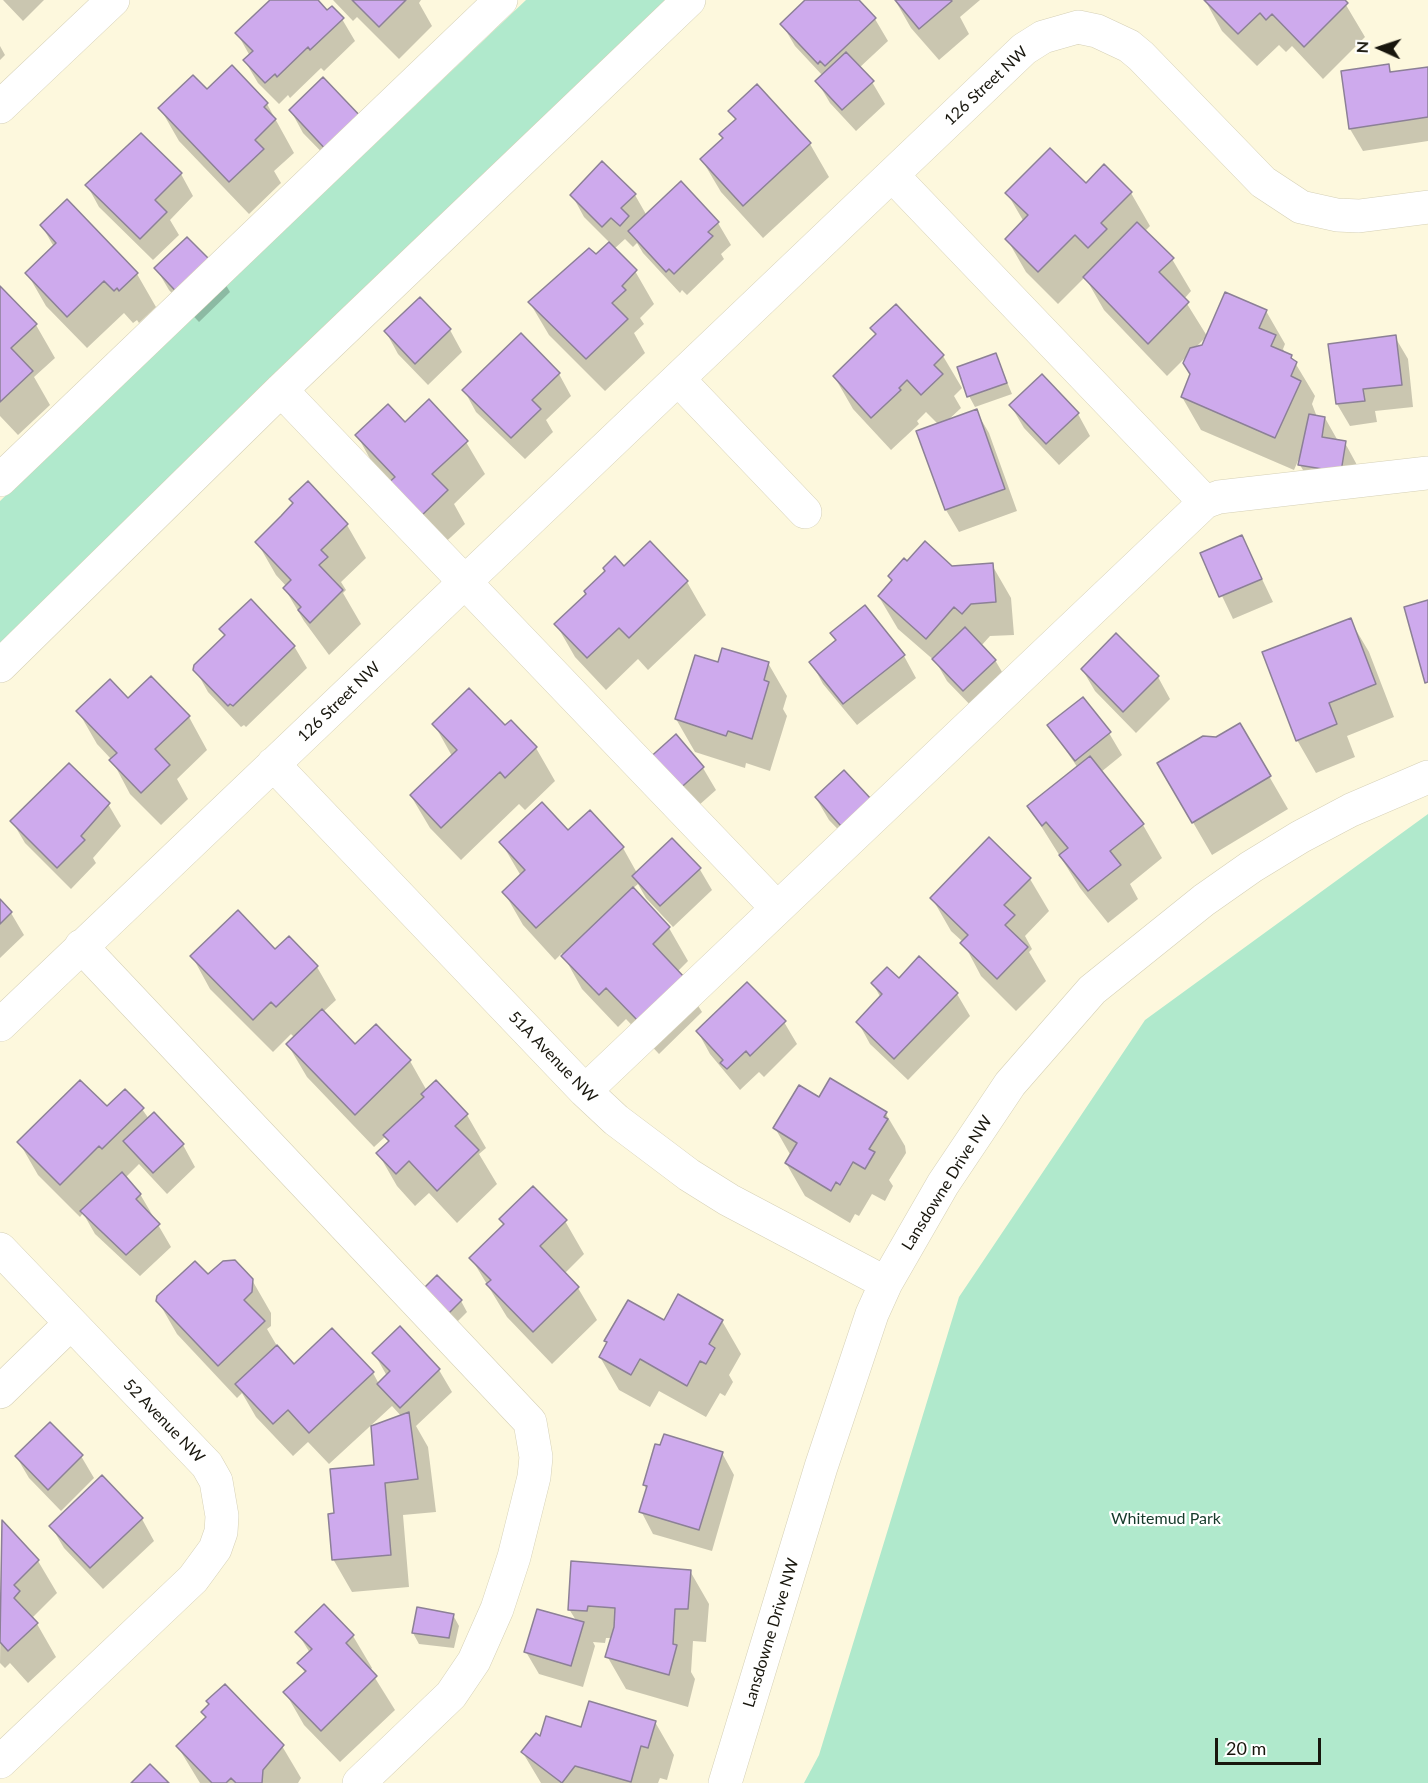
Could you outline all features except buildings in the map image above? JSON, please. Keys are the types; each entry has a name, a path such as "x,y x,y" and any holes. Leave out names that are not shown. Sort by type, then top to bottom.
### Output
{"street":[{"path":"0,107 113,0"},
{"path":"0,480 501,0"},
{"path":"0,666 281,390 689,0"},
{"name":"126 Street NW","path":"0,1025 1024,49 1043,37 1078,27 1114,37 1141,56 1263,182 1301,207 1337,215 1359,216 1428,207"},
{"path":"892,175 1205,502"},
{"path":"679,380 804,512"},
{"path":"281,390 466,580 776,907"},
{"path":"585,1091 776,907 1205,502 1219,497 1428,473"},
{"name":"51A Avenue NW","path":"273,764 585,1091 616,1120 689,1175 755,1215 886,1283"},
{"name":"Lansdowne Drive NW","path":"724,1783 849,1379 872,1314 886,1283 943,1184 1010,1084 1092,990 1160,933 1251,867 1351,810 1428,777"},
{"path":"81,946 530,1422 536,1457 534,1477 514,1557 497,1609 474,1661 451,1695 360,1783"},
{"name":"52 Avenue NW","path":"0,1249 207,1465 216,1481 221,1500 221,1532 215,1549 193,1579 0,1762"},
{"path":"0,1392 70,1324"}],"green space":[{"path":"526,0 698,0 0,650 0,501"},
{"name":"Whitemud Park","path":"1428,814 1428,1783 804,1783 819,1755 959,1297 1145,1020"}]}
